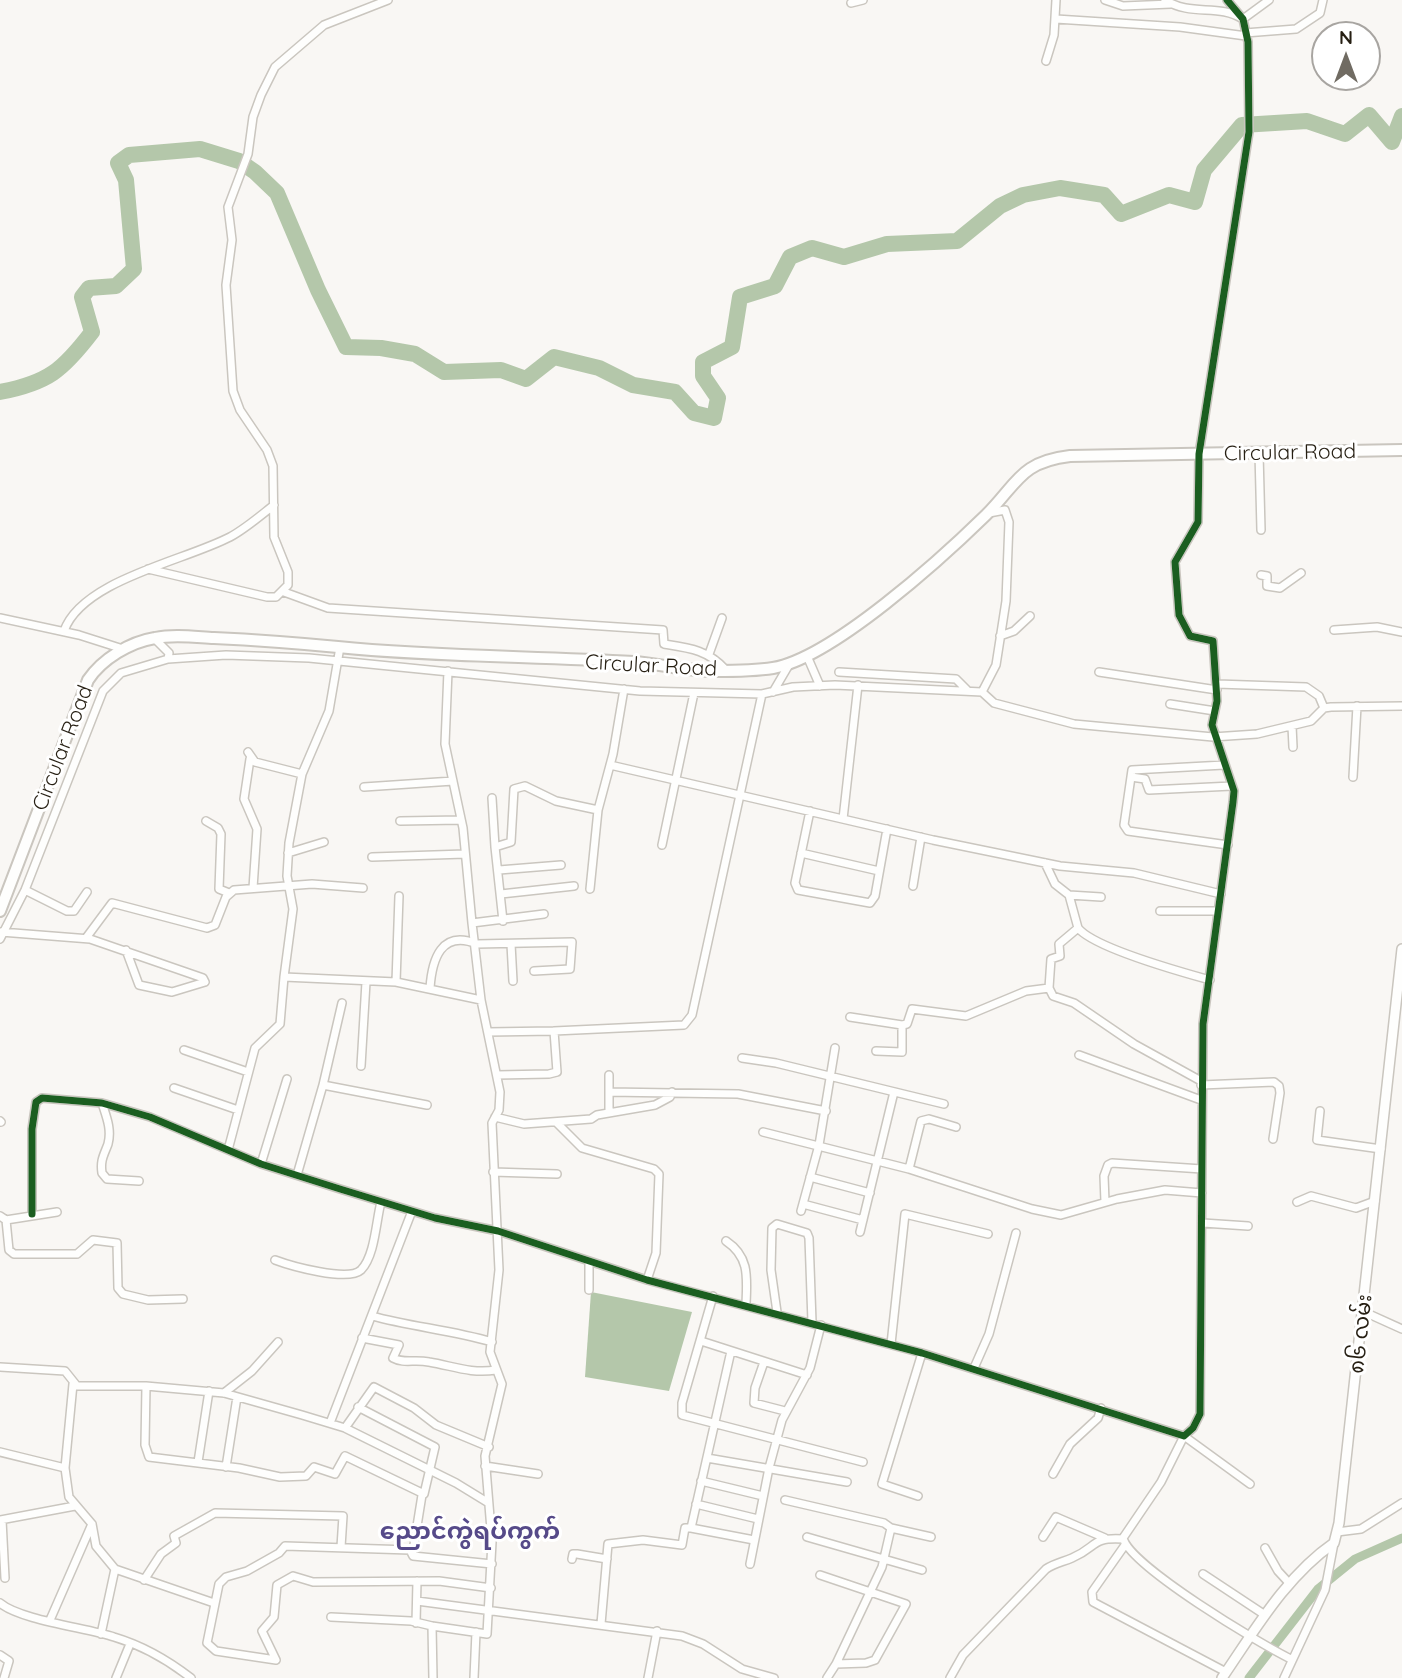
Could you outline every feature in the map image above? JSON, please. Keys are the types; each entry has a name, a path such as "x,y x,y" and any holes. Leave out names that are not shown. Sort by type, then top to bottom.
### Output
{"main road":[{"name":"Circular Road","path":"0,911 88,680 102,663 124,649 154,638 290,642 340,648 634,662 726,670 774,668 807,656 838,638 938,561 988,513 1020,476 1034,464 1048,459 1070,456 1402,450"}],"street":[{"path":"284,592 288,585 288,572 274,537 273,466 267,450 240,411 233,391 226,272 232,240 228,207 248,154 253,117 275,67 324,25 388,0"},
{"path":"851,3 863,0"},
{"path":"1046,61 1056,19 1056,0"},
{"path":"1105,0 1123,5 1168,2 1185,10 1229,10 1243,19"},
{"path":"1227,0 1243,19 1246,34 1251,90 1249,132 1199,454 1198,522 1175,562 1179,615 1190,636 1213,641 1217,687 1213,737 1231,786 1233,802 1203,1024 1200,1413 1193,1428 1184,1436 1161,1482 1092,1592 1093,1602 1224,1675 1290,1584 1312,1558 1334,1543"},
{"path":"1243,19 1269,0"},
{"path":"1056,19 1246,34 1296,29 1320,13 1323,0"},
{"path":"1259,453 1261,530"},
{"path":"64,631 73,612 85,601 148,569 232,536 274,505"},
{"path":"982,692 996,666 1006,601 1008,514 1005,510 988,513"},
{"path":"148,569 267,597 284,592 328,608 663,630 664,644 709,654 726,670"},
{"path":"1261,575 1267,576 1267,586 1280,588 1301,572"},
{"path":"1000,636 1014,631 1030,616"},
{"path":"0,618 64,631 124,649"},
{"path":"709,654 722,618"},
{"path":"1334,630 1377,627 1402,632"},
{"path":"154,638 169,653 168,659"},
{"path":"228,1150 255,1048 280,1024 293,909 288,853 302,774 329,711 340,648"},
{"path":"126,950 139,985 172,992 205,982 203,978 126,950 86,938 1,934 25,890 103,691 121,673 168,659 226,655 337,660 624,689 694,693 762,694 793,687 858,685 967,690 982,692 994,702 1074,724 1213,737 1257,734 1292,726 1311,721 1324,708 1402,706"},
{"path":"807,656 820,686"},
{"path":"773,693 792,662"},
{"path":"331,1617 416,1623 487,1634 492,1564 485,1466 502,1384 491,1360 499,1270 492,1124 501,1102 481,1000 477,944 472,923 461,820 445,744 448,671"},
{"path":"839,672 956,679 967,690"},
{"path":"1098,672 1217,687 1306,687 1319,696 1324,708"},
{"path":"843,819 858,685"},
{"path":"590,890 598,810 610,765 624,689"},
{"path":"662,845 694,693"},
{"path":"488,1032 684,1025 692,1015 762,694"},
{"path":"1171,704 1215,711"},
{"path":"1353,777 1357,706"},
{"path":"1292,726 1293,747"},
{"path":"253,888 257,829 244,799 249,755 269,768 302,774"},
{"path":"610,765 921,837 1045,863 1134,873 1221,894"},
{"path":"1224,765 1135,769 1131,776 1124,825 1128,831 1228,845"},
{"path":"1131,776 1146,779 1149,790 1231,786"},
{"path":"364,787 453,781"},
{"path":"495,847 511,842 514,789 518,786 556,801 598,810"},
{"path":"492,798 503,920"},
{"path":"810,811 794,883 798,890 870,903 875,896 887,829"},
{"path":"400,821 461,820"},
{"path":"206,821 218,828 221,834 219,889 229,893 253,888 312,884 363,888"},
{"path":"913,886 921,837"},
{"path":"288,853 324,842"},
{"path":"801,853 879,871"},
{"path":"372,857 466,854"},
{"path":"1045,863 1055,884 1069,895 1101,897"},
{"path":"499,870 561,864"},
{"path":"501,894 574,886"},
{"path":"25,890 67,911 75,911 88,892"},
{"path":"86,938 112,903 199,927 212,927 229,893"},
{"path":"1069,895 1078,928 1083,935 1210,980"},
{"path":"396,982 399,896"},
{"path":"1160,911 1218,911"},
{"path":"472,923 544,914"},
{"path":"1078,928 1059,944 1060,956 1051,959 1049,988 1053,996 1073,1003 1134,1044 1201,1083 1274,1082 1279,1086 1280,1093 1273,1139"},
{"path":"430,988 432,963 440,949 454,941 466,940 477,944 572,942 570,968 534,971"},
{"path":"512,944 513,981"},
{"name":"၈၆ လမ်း","path":"1334,1543 1363,1316 1402,949"},
{"path":"284,977 396,982 481,1000"},
{"path":"361,1066 366,982"},
{"path":"850,1017 902,1026 907,1024 912,1009 966,1016 1026,991 1049,988"},
{"path":"296,1175 323,1085 342,1003"},
{"path":"876,1051 902,1052 902,1026"},
{"path":"497,1075 557,1072 554,1031"},
{"path":"1392,1042 1402,1046"},
{"path":"835,1048 819,1145 802,1207 863,1220"},
{"path":"184,1050 248,1072"},
{"path":"1079,1055 1201,1100"},
{"path":"742,1058 831,1075 944,1104"},
{"path":"609,1075 610,1113"},
{"path":"261,1164 286,1079"},
{"path":"323,1085 428,1105"},
{"path":"173,1088 238,1111"},
{"path":"610,1092 672,1092 771,1098 826,1111"},
{"path":"495,1117 524,1124 591,1119 655,1105 670,1097 672,1092"},
{"path":"860,1232 894,1092"},
{"path":"32,1214 32,1129 36,1102 42,1098 102,1102 150,1117 261,1164 380,1202 498,1231 589,1263 891,1344 1101,1408 1184,1436 1250,1484"},
{"path":"102,1102 109,1122 108,1143 101,1156 102,1173 107,1179 139,1181"},
{"path":"1320,1111 1317,1140 1381,1149"},
{"path":"909,1169 921,1121 929,1119 956,1127"},
{"path":"556,1122 582,1148 654,1169 659,1174 656,1253 648,1280"},
{"path":"763,1132 909,1169 1032,1209 1061,1215 1105,1202 1166,1190 1202,1193"},
{"path":"1105,1202 1104,1176 1108,1165 1112,1163 1202,1169"},
{"path":"493,1172 557,1174"},
{"path":"810,1177 870,1193"},
{"path":"1297,1202 1311,1196 1356,1208 1375,1201"},
{"path":"275,1260 318,1272 354,1274 361,1270 368,1257 380,1202"},
{"path":"330,1423 412,1211"},
{"path":"57,1212 3,1218 9,1250 14,1254 77,1254 93,1240 113,1241 117,1243 118,1287 123,1294 148,1300 183,1299"},
{"path":"891,1344 905,1214 988,1234"},
{"path":"1203,1223 1248,1226"},
{"path":"777,1312 771,1270 772,1228 777,1224 807,1233 809,1238 812,1322"},
{"path":"974,1368 989,1334 1016,1233"},
{"path":"726,1241 742,1254 746,1263 746,1304"},
{"path":"589,1263 589,1290"},
{"path":"713,1296 682,1403 682,1415 776,1442 863,1462"},
{"path":"1363,1316 1371,1315 1402,1329"},
{"path":"372,1316 411,1327 451,1330 492,1342"},
{"path":"750,1564 769,1468 785,1411 807,1375 821,1325"},
{"path":"362,1338 399,1345 393,1357 400,1361 431,1362 479,1373 496,1370"},
{"path":"701,1341 807,1375"},
{"path":"224,1393 252,1371 278,1342"},
{"path":"691,1528 731,1352"},
{"path":"918,1496 881,1484 922,1353"},
{"path":"764,1362 755,1388 754,1404 785,1411"},
{"path":"0,1367 65,1371 73,1384 65,1468 68,1494 92,1524 96,1546 115,1569 214,1603"},
{"path":"73,1384 146,1386 224,1393 330,1423 431,1471 487,1502"},
{"path":"146,1386 147,1455 160,1460 198,1462 280,1477 306,1476 314,1467 320,1466 335,1474 345,1456 422,1495"},
{"path":"345,1428 371,1389 377,1388 436,1425 489,1447"},
{"path":"198,1462 209,1391"},
{"path":"226,1467 237,1397"},
{"path":"358,1407 433,1445 431,1471 422,1495 413,1556 492,1564"},
{"path":"1053,1474 1070,1444 1098,1418 1101,1408"},
{"path":"0,1452 65,1468"},
{"path":"707,1458 847,1482"},
{"path":"485,1466 538,1474"},
{"path":"701,1481 763,1496"},
{"path":"785,1500 884,1523 891,1528 931,1538"},
{"path":"1337,1532 1361,1529 1402,1503"},
{"path":"696,1504 758,1519"},
{"path":"5,1578 1,1520 75,1506"},
{"path":"144,1580 161,1554 176,1543 174,1536 215,1513 343,1516 341,1546"},
{"path":"1043,1537 1056,1517 1105,1538 1124,1542 1151,1570 1199,1604 1291,1659"},
{"path":"50,1620 92,1524"},
{"path":"601,1624 608,1544 643,1540 682,1545 685,1528 754,1539"},
{"path":"827,1678 885,1559 891,1528"},
{"path":"807,1538 922,1570"},
{"path":"950,1678 963,1654 1046,1569 1058,1561 1070,1559 1105,1538"},
{"path":"1284,1678 1325,1590 1334,1543"},
{"path":"413,1551 341,1546 285,1546 279,1553 247,1571 226,1577 219,1584 207,1637 209,1647 229,1654 276,1660 262,1631 274,1617 276,1585 285,1577 297,1576 313,1582 439,1581 491,1588"},
{"path":"1265,1548 1278,1571 1290,1584"},
{"path":"572,1559 573,1554 577,1554 607,1559"},
{"path":"101,1634 115,1569"},
{"path":"1203,1574 1265,1615"},
{"path":"820,1575 905,1604 900,1619 875,1660 836,1664"},
{"path":"416,1623 417,1581"},
{"path":"416,1601 657,1631 703,1644 743,1669 774,1678"},
{"path":"0,1603 8,1609 130,1644 191,1678"},
{"path":"432,1626 433,1678"},
{"path":"648,1678 657,1631"},
{"path":"474,1678 477,1632"},
{"path":"116,1678 130,1644"},
{"path":"0,1655 9,1661 4,1678"},
{"path":"738,1678 743,1669"}],"shaded area":[{"path":"591,1292 692,1312 669,1391 585,1377"}],"waterway":[{"path":"0,392 43,379 63,365 92,332 82,297 89,288 116,286 134,269 126,180 118,163 129,155 200,149 239,161 255,172 277,193 318,290 346,347 381,348 415,354 444,372 501,370 526,379 554,357 599,368 633,385 675,392 694,413 714,418 718,398 703,376 703,362 732,347 740,297 775,286 790,257 812,248 844,257 887,244 957,241 1000,206 1023,195 1060,188 1104,195 1121,214 1169,195 1195,202 1204,170 1242,125 1307,121 1345,134 1369,115 1392,142 1402,116"},
{"path":"1249,1678 1318,1589 1355,1559 1402,1538"}],"cycle path":[{"path":"32,1214 32,1129 36,1102 42,1098 102,1103 150,1117 261,1164 435,1218 498,1231 647,1280 922,1353 1184,1436 1193,1428 1200,1414 1203,1024 1234,791 1212,725 1217,701 1213,641 1190,636 1179,615 1175,562 1198,522 1199,454 1249,132 1248,42 1243,19 1227,0"}],"district":[{"name":"ညောင်ကွဲရပ်ကွက်","path":"470,1532"}]}
